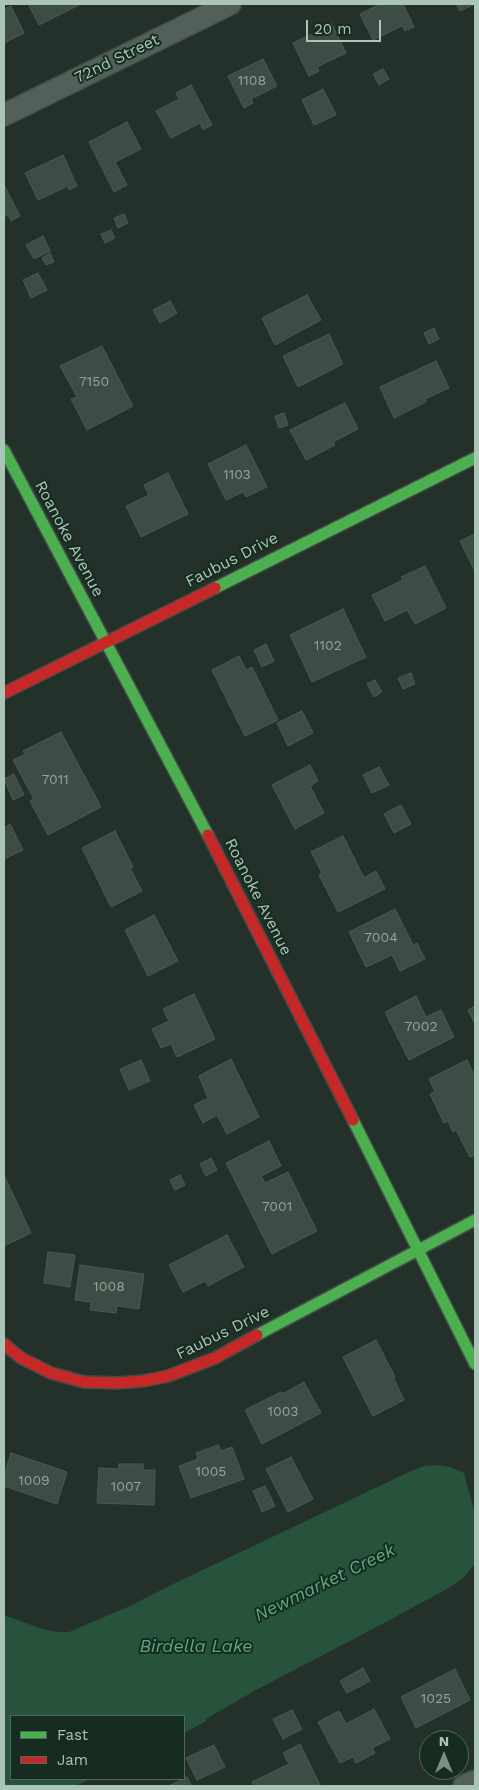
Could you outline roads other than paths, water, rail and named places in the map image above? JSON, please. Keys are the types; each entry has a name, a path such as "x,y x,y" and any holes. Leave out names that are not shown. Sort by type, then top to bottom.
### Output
{"street":[{"name":"72nd Street","path":"4,115 230,4"},
{"name":"Roanoke Avenue","path":"4,450 242,900 475,1364"},
{"name":"Faubus Drive","path":"4,692 475,458"},
{"name":"Faubus Drive","path":"4,1344 21,1358 51,1373 84,1382 118,1383 168,1376 215,1358 475,1220"},
{"path":"464,1786 475,1781"}],"water":[{"name":"Birdella Lake","path":"424,1466 450,1467 464,1473 475,1515 475,1564 463,1578 447,1589 256,1690 185,1732 185,1715 10,1715 10,1780 88,1780 75,1786 4,1786 4,1615 42,1629 69,1632 130,1606"}],"water label":[{"name":"Newmarket Creek","path":"325,1583"}]}
